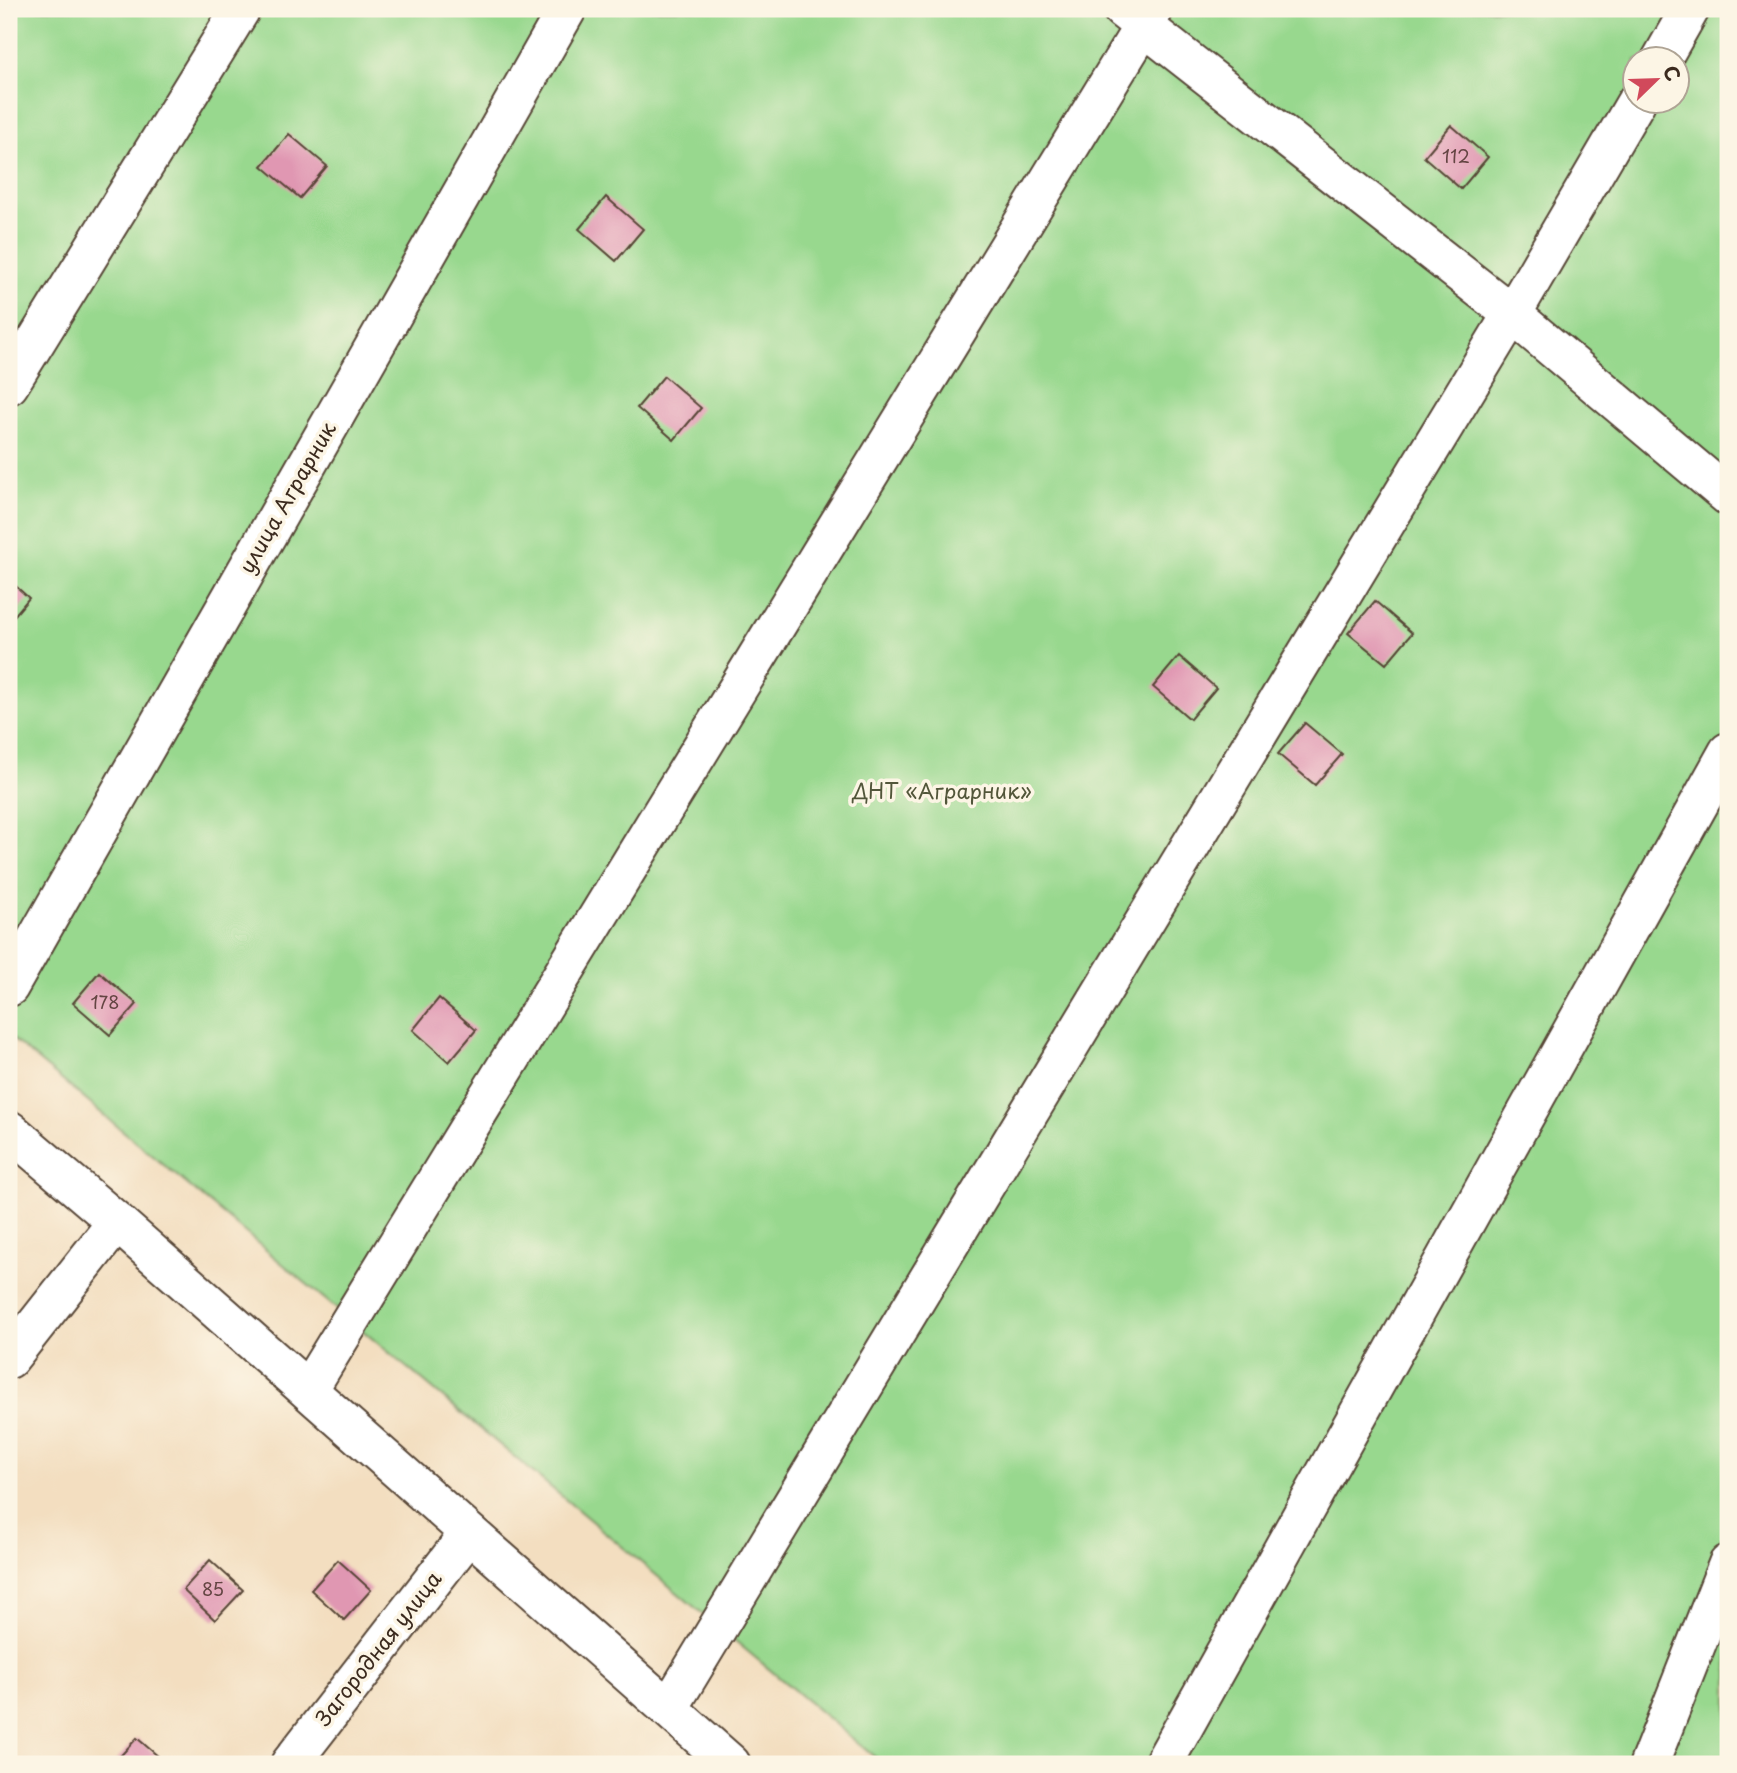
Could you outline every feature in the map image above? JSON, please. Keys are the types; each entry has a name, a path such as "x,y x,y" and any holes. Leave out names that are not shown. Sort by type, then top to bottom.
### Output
{"street":[{"path":"9,385 241,9"},
{"name":"улица Аграрник","path":"9,987 566,9"},
{"path":"1669,46 1690,9"},
{"path":"308,1390 1140,15 1512,314 1728,496"},
{"path":"668,1707 1512,314 1628,116"},
{"path":"1163,1764 1728,752"},
{"path":"9,1130 117,1222 731,1764"},
{"path":"9,1359 117,1222"},
{"name":"Загородная улица","path":"290,1764 469,1534"},
{"path":"1649,1764 1728,1564"}],"green space":[{"name":"ДНТ «Аграрник»","path":"9,9 1728,9 1728,1764 883,1764 9,1036"}],"building":[{"path":"1451,125 1488,157 1461,189 1424,157"},
{"path":"289,134 327,166 300,198 262,166"},
{"path":"606,197 643,229 616,261 579,229"},
{"path":"664,376 701,408 674,440 637,408"},
{"path":"9,580 29,598 9,622"},
{"path":"1375,601 1412,633 1386,664 1348,633"},
{"path":"1179,656 1216,688 1190,719 1153,687"},
{"path":"1305,723 1342,754 1315,785 1278,754"},
{"path":"99,972 137,1004 110,1035 73,1003"},
{"path":"439,998 476,1030 449,1062 413,1030"},
{"path":"210,1560 243,1590 215,1620 183,1590"},
{"path":"338,1560 371,1590 344,1620 311,1590"},
{"path":"137,1738 167,1764 113,1764"}]}
